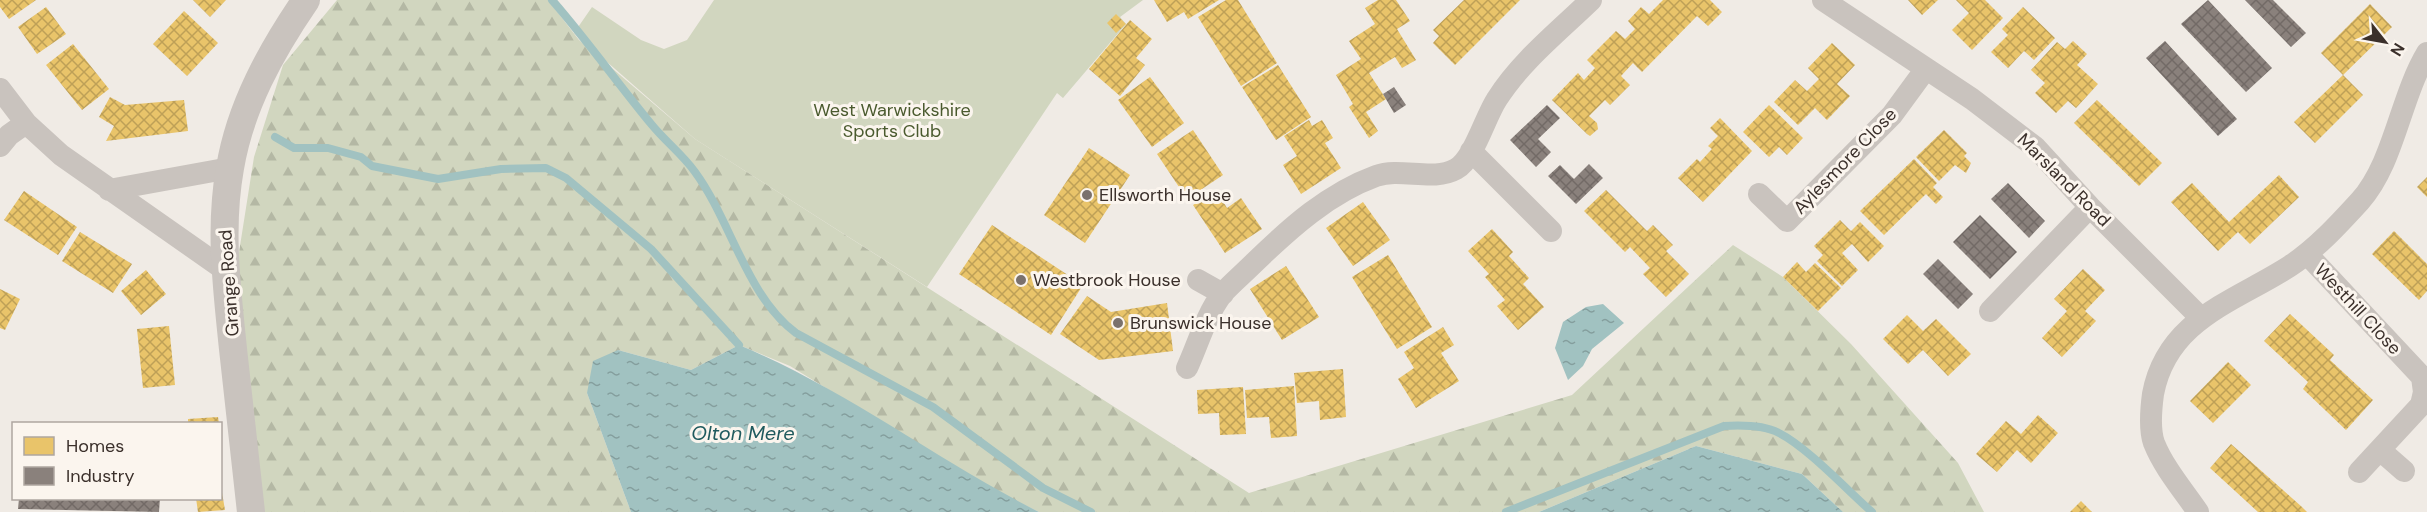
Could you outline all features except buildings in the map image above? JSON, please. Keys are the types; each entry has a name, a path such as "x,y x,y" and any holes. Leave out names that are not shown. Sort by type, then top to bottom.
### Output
{"street":[{"name":"Grange Road","path":"251,512 225,270 224,223 230,168 243,115 268,60 306,0"},
{"path":"1187,368 1213,309 1223,294 1291,227 1354,183 1378,175 1404,171 1434,174 1456,170 1465,162 1485,119 1512,78 1591,0"},
{"name":"Marsland Road","path":"1823,0 1925,70 1972,99 2036,147 2090,207 2201,318"},
{"path":"2198,512 2154,442 2151,409 2155,383 2171,348 2201,318 2307,254 2349,212 2368,189 2380,169 2415,74 2427,53"},
{"name":"Aylesmore Close","path":"1759,194 1786,221 1892,115 1925,70"},
{"path":"0,89 26,123 61,155 225,270"},
{"path":"0,146 26,123"},
{"path":"1472,151 1551,231"},
{"path":"109,190 230,168"},
{"path":"1990,312 2090,207"},
{"name":"Westhill Close","path":"2307,254 2422,377 2424,392 2421,405 2359,472"},
{"path":"1198,280 1223,294"},
{"path":"2380,450 2404,471"}],"green space":[{"path":"337,0 548,0 579,40 695,139 1249,493 1572,395 1733,245 1783,277 1851,344 1958,463 1984,512 1843,512 1802,474 1696,446 1539,512 1039,512 986,486 790,366 739,345 691,370 618,350 587,393 631,512 261,512 237,265 254,157 283,65"},
{"name":"West Warwickshire Sports Club","path":"714,0 1143,0 1120,17 1126,24 1063,98 1057,93 927,287 695,139 574,33 592,7 641,40 664,49 687,40"}],"water":[{"path":"1603,304 1624,323 1592,349 1583,366 1568,380 1555,348 1563,322 1586,307"},
{"name":"Olton Mere","path":"739,345 854,403 1001,492 1039,512 631,512 587,393 593,361 618,350 691,370"},
{"path":"1696,446 1802,474 1843,512 1539,512"}],"waterway":[{"path":"552,0 652,125 695,172 708,192 752,279 779,318 796,333 933,407 1043,488 1091,512"},
{"path":"275,137 294,148 328,148 361,157 372,166 438,179 501,169 546,168 566,178 651,249 739,345"},
{"path":"1506,512 1724,426 1752,426 1779,433 1814,458 1872,512"}],"place":[{"name":"Ellsworth House","path":"1087,195"},
{"name":"Westbrook House","path":"1021,280"},
{"name":"Brunswick House","path":"1118,323"}]}
